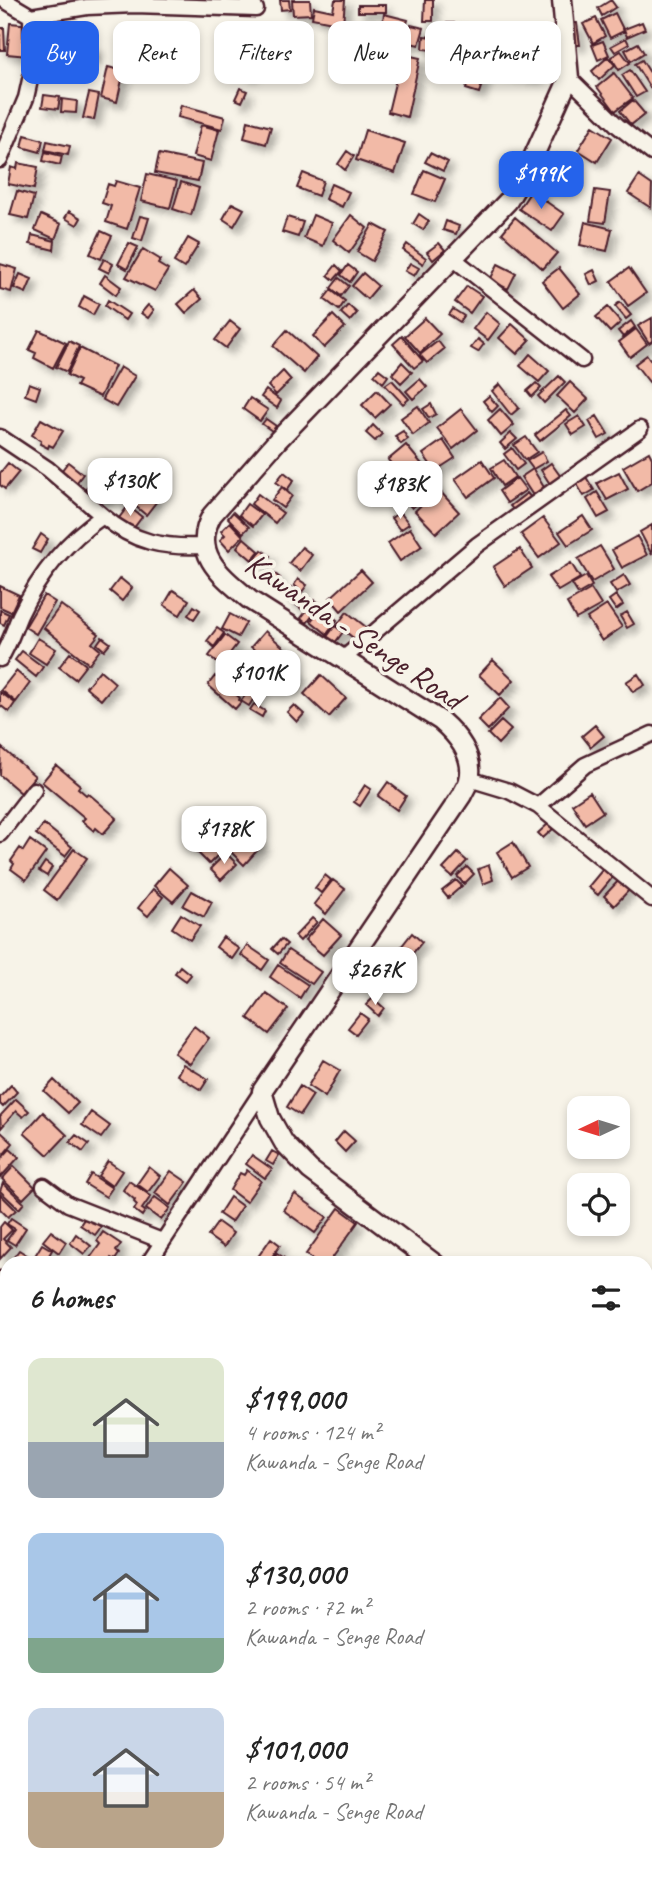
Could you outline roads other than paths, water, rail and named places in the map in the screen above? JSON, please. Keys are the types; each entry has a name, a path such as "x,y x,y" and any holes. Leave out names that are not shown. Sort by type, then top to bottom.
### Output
{"street":[{"path":"4,0 31,16 64,10 123,6 256,9"},
{"name":"Kawanda - Senge Road","path":"469,779 468,761 454,732 344,658 250,600 222,577 212,563 204,546 204,529 212,516 278,440 508,201 531,162 569,78 562,0"},
{"path":"0,160 26,97 32,71 31,16"},
{"path":"569,78 652,153"},
{"path":"454,259 582,360"},
{"path":"344,658 477,545 640,429"},
{"path":"0,437 48,469 114,526 156,545 204,546"},
{"path":"0,659 21,612 47,568 70,542 103,516"},
{"path":"538,806 585,765 652,734"},
{"path":"153,1256 461,795 469,779 509,791 538,806 652,899"},
{"path":"0,834 34,790"},
{"path":"262,1091 270,1118 284,1143 310,1170 424,1256"},
{"path":"44,1185 68,1204 162,1241"}]}
